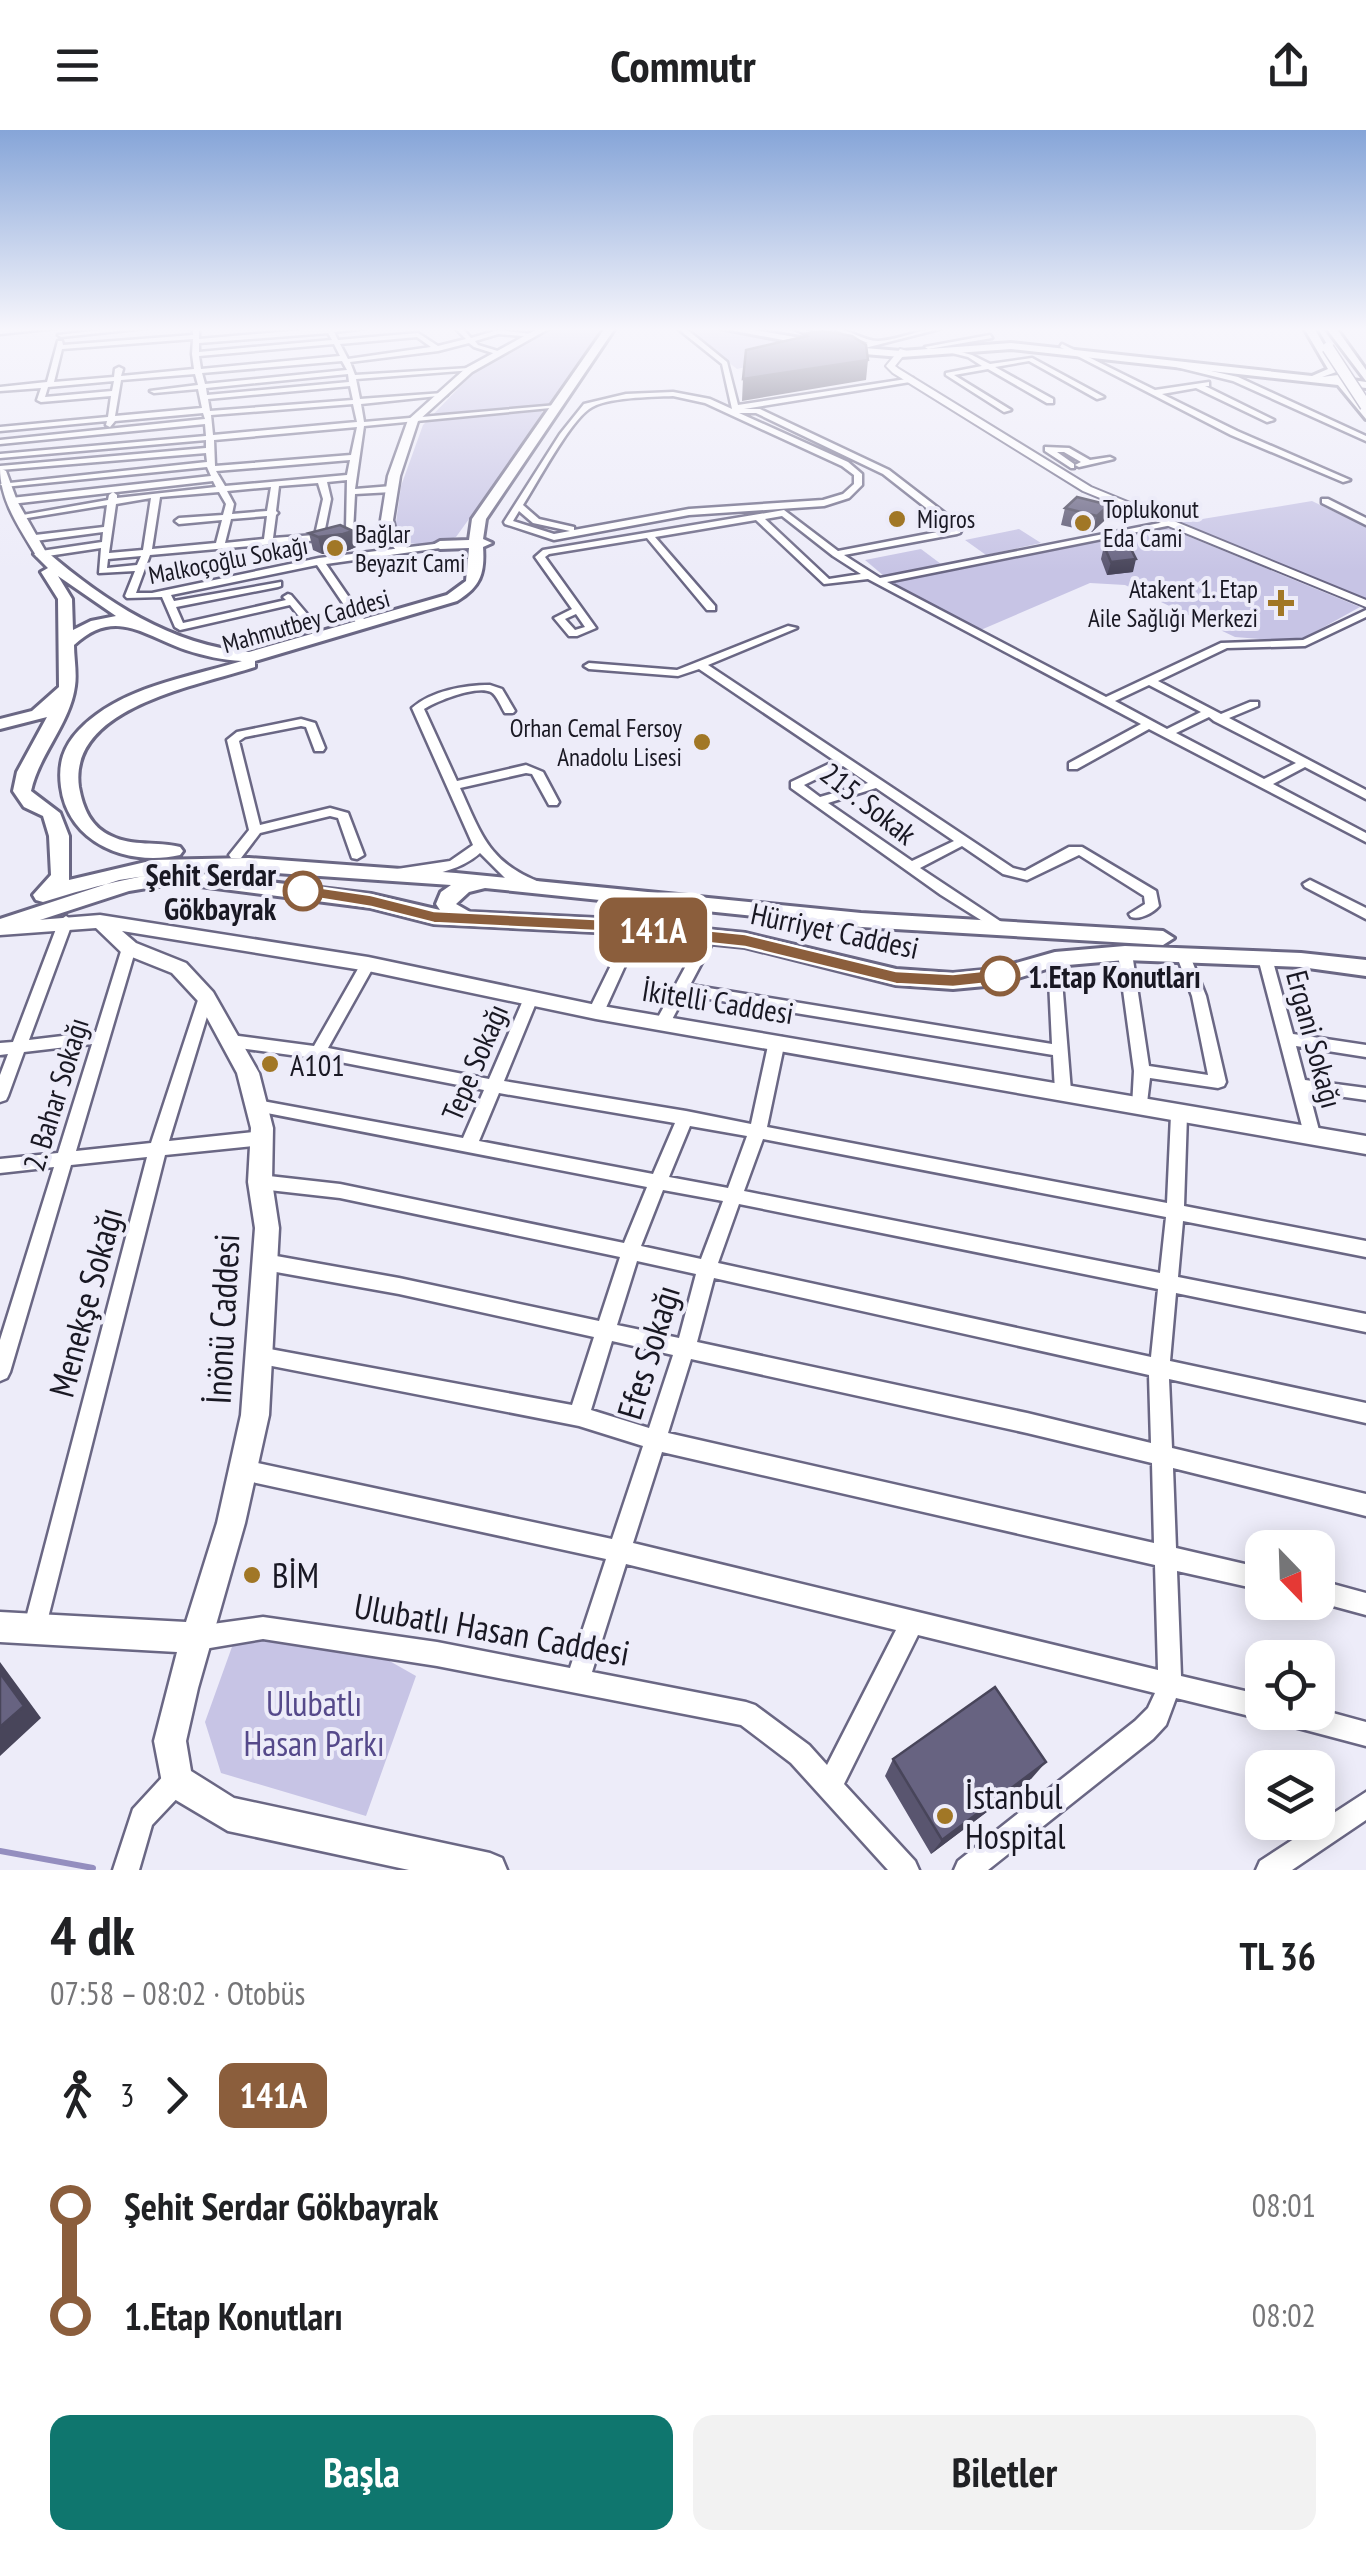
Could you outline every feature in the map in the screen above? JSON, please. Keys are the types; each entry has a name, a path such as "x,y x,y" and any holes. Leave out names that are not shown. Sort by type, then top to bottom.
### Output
{"main road":[{"path":"402,549 391,538 387,520 392,489 414,420 426,409"},
{"name":"Mahmutbey Caddesi","path":"42,554 85,593 142,624 232,657 250,656 363,625 464,592 478,576 478,522 559,409"},
{"name":"Mahmutbey Caddesi","path":"138,699 465,600 492,577 478,546 490,517 560,409"},
{"path":"1,465 11,502 65,599 67,688 47,737 26,772 22,791 31,803 50,814 59,836 61,876 41,896"},
{"path":"447,544 478,522"},
{"path":"447,544 478,546"},
{"path":"66,644 76,632 110,620 142,624"},
{"path":"194,646 202,656 200,663 95,725 75,747 69,760 74,810 82,827 101,839 130,848 301,861 319,868"},
{"path":"2,724 46,712 59,702 67,688"},
{"path":"2,724 29,723 47,737"},
{"path":"0,911 92,877 169,862 319,868"},
{"name":"Hürriyet Caddesi","path":"319,868 398,872 944,927 1277,944 1366,953"},
{"path":"371,901 417,904 428,897 430,890 423,881 398,872"},
{"name":"Hürriyet Caddesi","path":"0,927 126,884 177,877 371,901 422,915 595,925 745,940 896,977 953,981 996,977 1055,959 1125,952 1265,958 1366,968"},
{"path":"470,920 451,911 446,904 448,896 462,887 494,882"},
{"name":"İkitelli Caddesi","path":"0,927 100,921 368,964 596,1012 1366,1145"},
{"name":"İnönü Caddesi","path":"100,921 129,948 180,968 206,997 248,1073 263,1138 260,1182 267,1228 255,1416 170,1741 176,1780"},
{"path":"1035,931 1056,944 1055,959"},
{"name":"Ulubatlı Hasan Caddesi","path":"0,1627 198,1638"},
{"path":"176,1780 228,1814 490,1870"}],"street":[{"path":"46,410 53,409"},
{"path":"74,433 79,409"},
{"path":"113,409 106,459 114,488 102,571 140,568"},
{"path":"150,415 151,409"},
{"path":"207,409 214,475 230,504 220,545"},
{"path":"0,442 255,409"},
{"path":"42,554 147,551 342,535 350,530 351,478 360,424 357,409"},
{"path":"1,465 108,444 536,409"},
{"path":"585,409 517,505 510,525 550,537 689,512 824,503 846,496 858,485 858,474 845,464 732,410"},
{"path":"732,410 737,409"},
{"path":"955,409 1050,470 1366,604"},
{"path":"1189,409 1234,433 1346,480"},
{"path":"1194,409 1270,445"},
{"path":"1247,409 1270,420"},
{"path":"1301,409 1366,439"},
{"path":"732,410 757,411 886,472 958,527 957,531 836,554"},
{"path":"0,429 150,415 208,415"},
{"path":"264,432 272,421 278,420"},
{"path":"1,465 210,450"},
{"path":"1072,466 1048,450 1066,450 1088,463"},
{"path":"11,502 355,457"},
{"path":"1050,470 1110,460"},
{"path":"1,465 214,475 275,485 351,478"},
{"path":"20,516 184,492 214,475"},
{"path":"319,537 327,499 322,480"},
{"path":"268,541 275,485"},
{"path":"351,492 392,489"},
{"path":"170,549 184,492"},
{"name":"Malkoçoğlu Sokağı","path":"156,495 147,551 130,596 318,562 447,544"},
{"path":"1324,501 1366,522"},
{"path":"517,505 540,522 586,531"},
{"path":"62,510 65,534"},
{"path":"179,521 274,513"},
{"path":"578,610 540,557 546,552 784,513 874,578 1364,836"},
{"path":"758,517 827,582 874,578 1167,522"},
{"path":"34,538 109,529"},
{"path":"648,536 711,608"},
{"path":"318,562 363,625"},
{"path":"268,571 320,636"},
{"path":"171,604 278,584"},
{"path":"165,592 180,627 292,602"},
{"path":"1108,700 1225,645 1304,643 1366,613"},
{"path":"589,666 678,673 792,628"},
{"path":"699,664 1020,877 1034,874 1074,850 1082,851 1151,894 1152,906 1136,914"},
{"path":"1150,680 1366,795"},
{"path":"509,711 497,691 486,687 425,700 418,708 480,845 512,876 537,886"},
{"path":"1168,733 1254,704"},
{"path":"255,830 232,740 241,734 301,722 311,725 319,748"},
{"path":"1073,766 1151,723"},
{"name":"215. Sokak","path":"844,761 796,784 946,892 1005,928"},
{"path":"1264,784 1302,764"},
{"path":"453,786 526,768 537,772 553,802"},
{"path":"781,775 796,784"},
{"path":"820,801 878,784"},
{"path":"236,855 255,830 330,812 344,816 357,855"},
{"path":"911,867 962,842"},
{"path":"398,872 446,868 463,861 480,845"},
{"path":"1310,884 1366,914"},
{"path":"944,927 958,916 946,892"},
{"path":"0,1096 9,1048 66,921"},
{"path":"663,1022 709,936"},
{"name":"2. Bahar Sokağı","path":"0,1372 129,948"},
{"path":"1125,952 1142,1071 1140,1107"},
{"path":"1142,1071 1218,1082 1199,996 1183,954"},
{"path":"596,1012 622,958"},
{"name":"Ergani Sokağı","path":"1265,958 1312,1134"},
{"path":"1055,959 1063,1091"},
{"path":"319,1052 368,964"},
{"path":"680,989 1061,1051"},
{"name":"Menekşe Sokağı","path":"34,1626 158,1148 206,997"},
{"name":"Tepe Sokağı","path":"468,1147 531,998"},
{"path":"9,1048 101,1037"},
{"path":"1286,1039 1366,1051"},
{"path":"231,1041 319,1052 758,1129 1366,1249"},
{"name":"Efes Sokağı","path":"577,1681 706,1270 758,1129 776,1041"},
{"path":"1300,1085 1366,1094"},
{"path":"257,1106 733,1196 1366,1323"},
{"path":"967,1870 1144,1730 1157,1716 1170,1684 1159,1370 1175,1212 1179,1115"},
{"path":"579,1416 637,1232 686,1118"},
{"path":"0,1166 263,1138"},
{"path":"260,1182 340,1191 1366,1413"},
{"path":"265,1262 608,1332 1366,1505"},
{"path":"258,1356 579,1416 655,1440 1245,1575"},
{"path":"243,1470 620,1550 1245,1703"},
{"path":"1335,1596 1366,1604"},
{"path":"830,1785 913,1621"},
{"name":"Ulubatlı Hasan Caddesi","path":"198,1638 263,1628 746,1714 800,1754 906,1870"},
{"path":"1335,1726 1366,1734"},
{"path":"126,1870 142,1818 176,1780"},
{"path":"1269,1870 1366,1805"}],"green space":[{"path":"438,409 539,409 544,414 456,537 424,544 394,537 401,486 423,425"},
{"path":"1312,501 1366,527 1366,600 1178,523"},
{"path":"1168,528 1360,607 1297,642 1235,637 1125,585 1090,583 976,632 878,581"},
{"path":"1019,529 1041,543 986,555 965,540"},
{"path":"921,549 941,564 884,576 865,560"},
{"name":"Ulubatlı Hasan Parkı","path":"254,1636 386,1659 416,1676 366,1816 221,1773 205,1722 233,1644"}],"building":[{"path":"1077,497 1109,505 1097,516 1065,508"},
{"path":"340,525 353,531 318,537 309,533"},
{"path":"1104,546 1130,547 1136,559 1111,562"},
{"path":"0,1673 24,1706 0,1727"},
{"name":"İstanbul Hospital","path":"995,1687 1046,1762 942,1840 893,1759"}],"waterway":[{"path":"0,1851 93,1868"}],"bus line":[{"name":"141A","path":"303,891 371,901 434,917 595,925 745,940 896,977 953,981 1000,976"}],"place":[{"name":"Migros","path":"897,519"},
{"name":"Toplukonut Eda Cami","path":"1083,523"},
{"name":"Bağlar Beyazıt Cami","path":"335,548"},
{"name":"Atakent 1. Etap Aile Sağlığı Merkezi","path":"1281,603"},
{"name":"Orhan Cemal Fersoy Anadolu Lisesi","path":"702,742"},
{"name":"Şehit Serdar Gökbayrak","path":"303,891"},
{"name":"1.Etap Konutları","path":"1000,976"},
{"name":"A101","path":"270,1064"},
{"name":"BİM","path":"252,1575"},
{"name":"İstanbul Hospital","path":"945,1816"}]}
